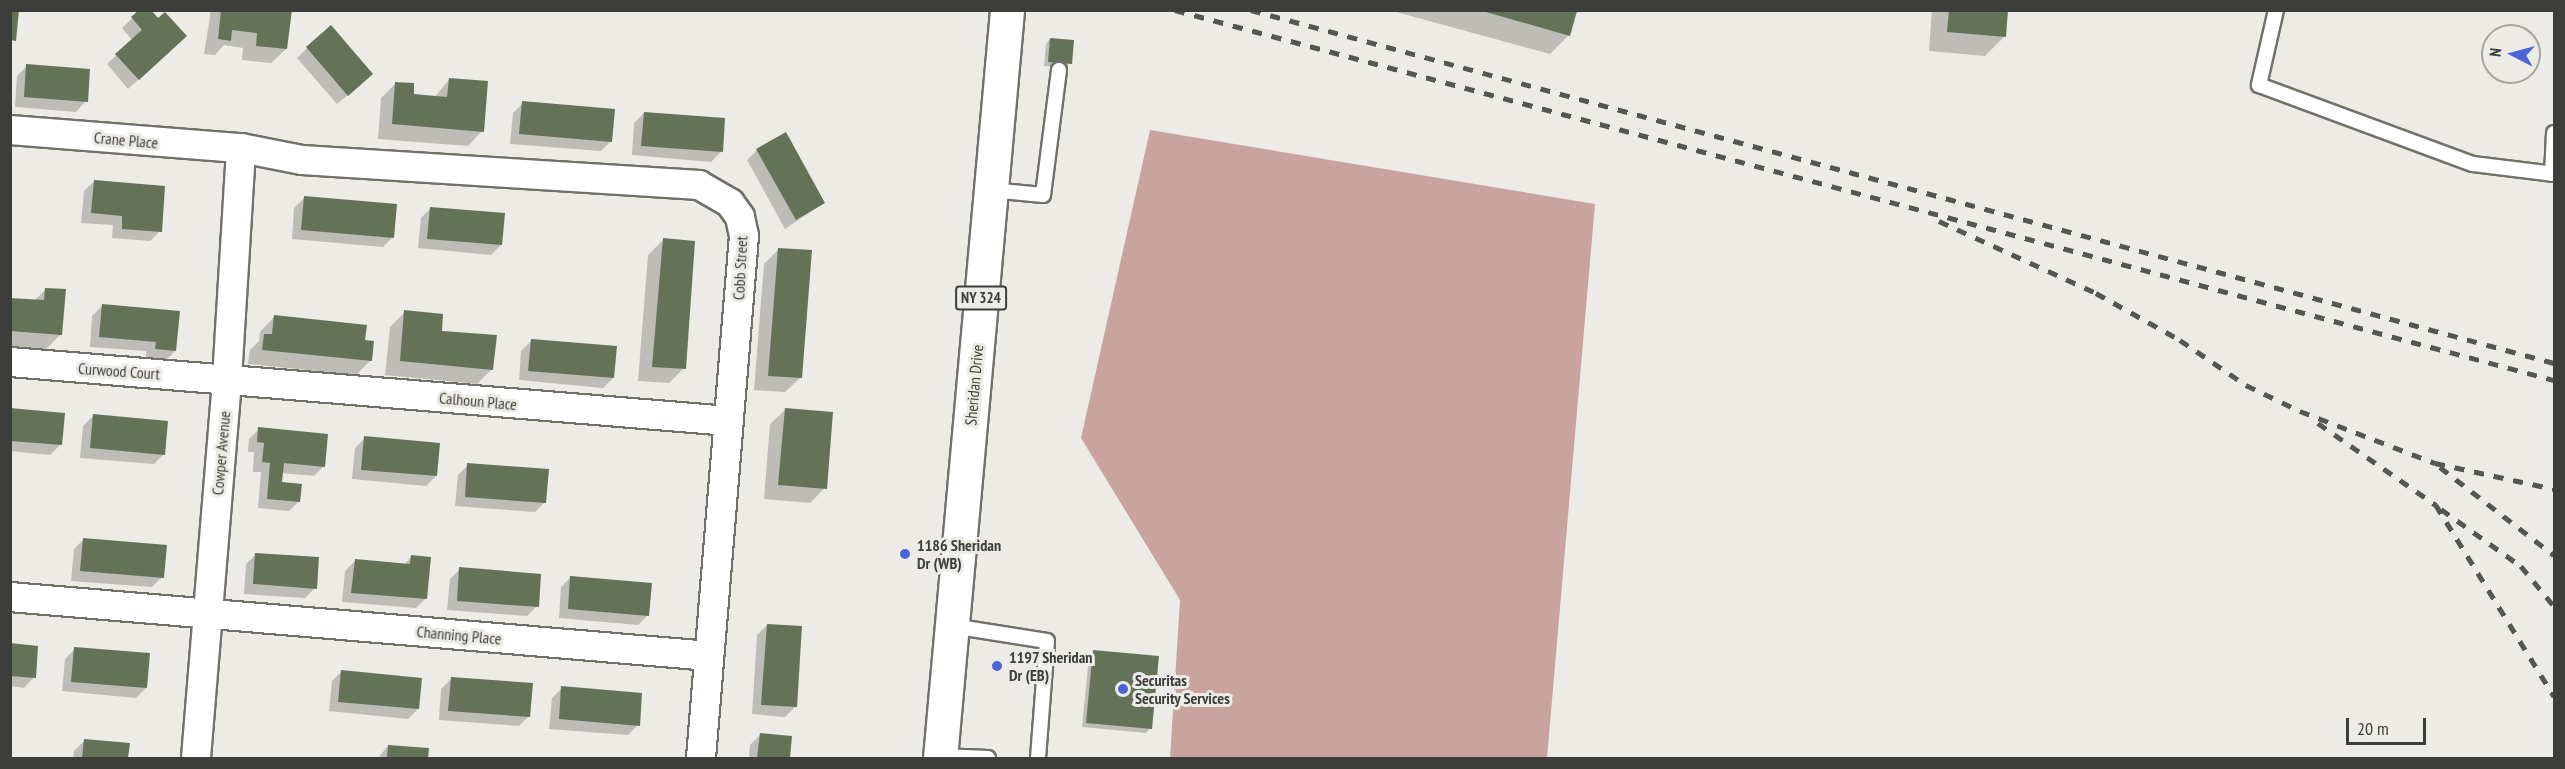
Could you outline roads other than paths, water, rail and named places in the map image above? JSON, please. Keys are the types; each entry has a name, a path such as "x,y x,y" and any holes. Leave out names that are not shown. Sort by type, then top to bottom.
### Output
{"main road":[{"name":"Sheridan Drive","path":"940,757 1007,10"}],"street":[{"name":"Crane Place","path":"10,130 241,148"},
{"name":"Cowper Avenue","path":"196,759 227,379 241,148"},
{"name":"Cobb Street","path":"241,148 302,160 699,185 717,192 740,217 744,236 701,759"},
{"name":"Curwood Court","path":"10,362 227,379"},
{"name":"Calhoun Place","path":"227,379 729,421"},
{"path":"10,597 208,613"},
{"name":"Channing Place","path":"208,613 709,656"}],"lane":[{"path":"2276,10 2259,85 2474,164 2553,174 2554,133"},
{"path":"991,190 1043,195 1059,70"},
{"path":"952,626 1047,641 1038,759"},
{"path":"940,757 988,759"}],"railway":[{"path":"1175,10 2554,380"},
{"path":"1251,10 2554,363"},
{"path":"1939,221 2096,293 2180,340 2246,385 2300,411 2435,463 2554,489"},
{"path":"2318,423 2436,505 2554,696"},
{"path":"2440,467 2554,555"},
{"path":"2441,509 2521,566 2554,606"}],"place":[{"name":"1186 Sheridan Dr (WB)","path":"905,554"},
{"name":"1197 Sheridan Dr (EB)","path":"997,666"},
{"name":"Securitas Security Services","path":"1123,689"}]}
